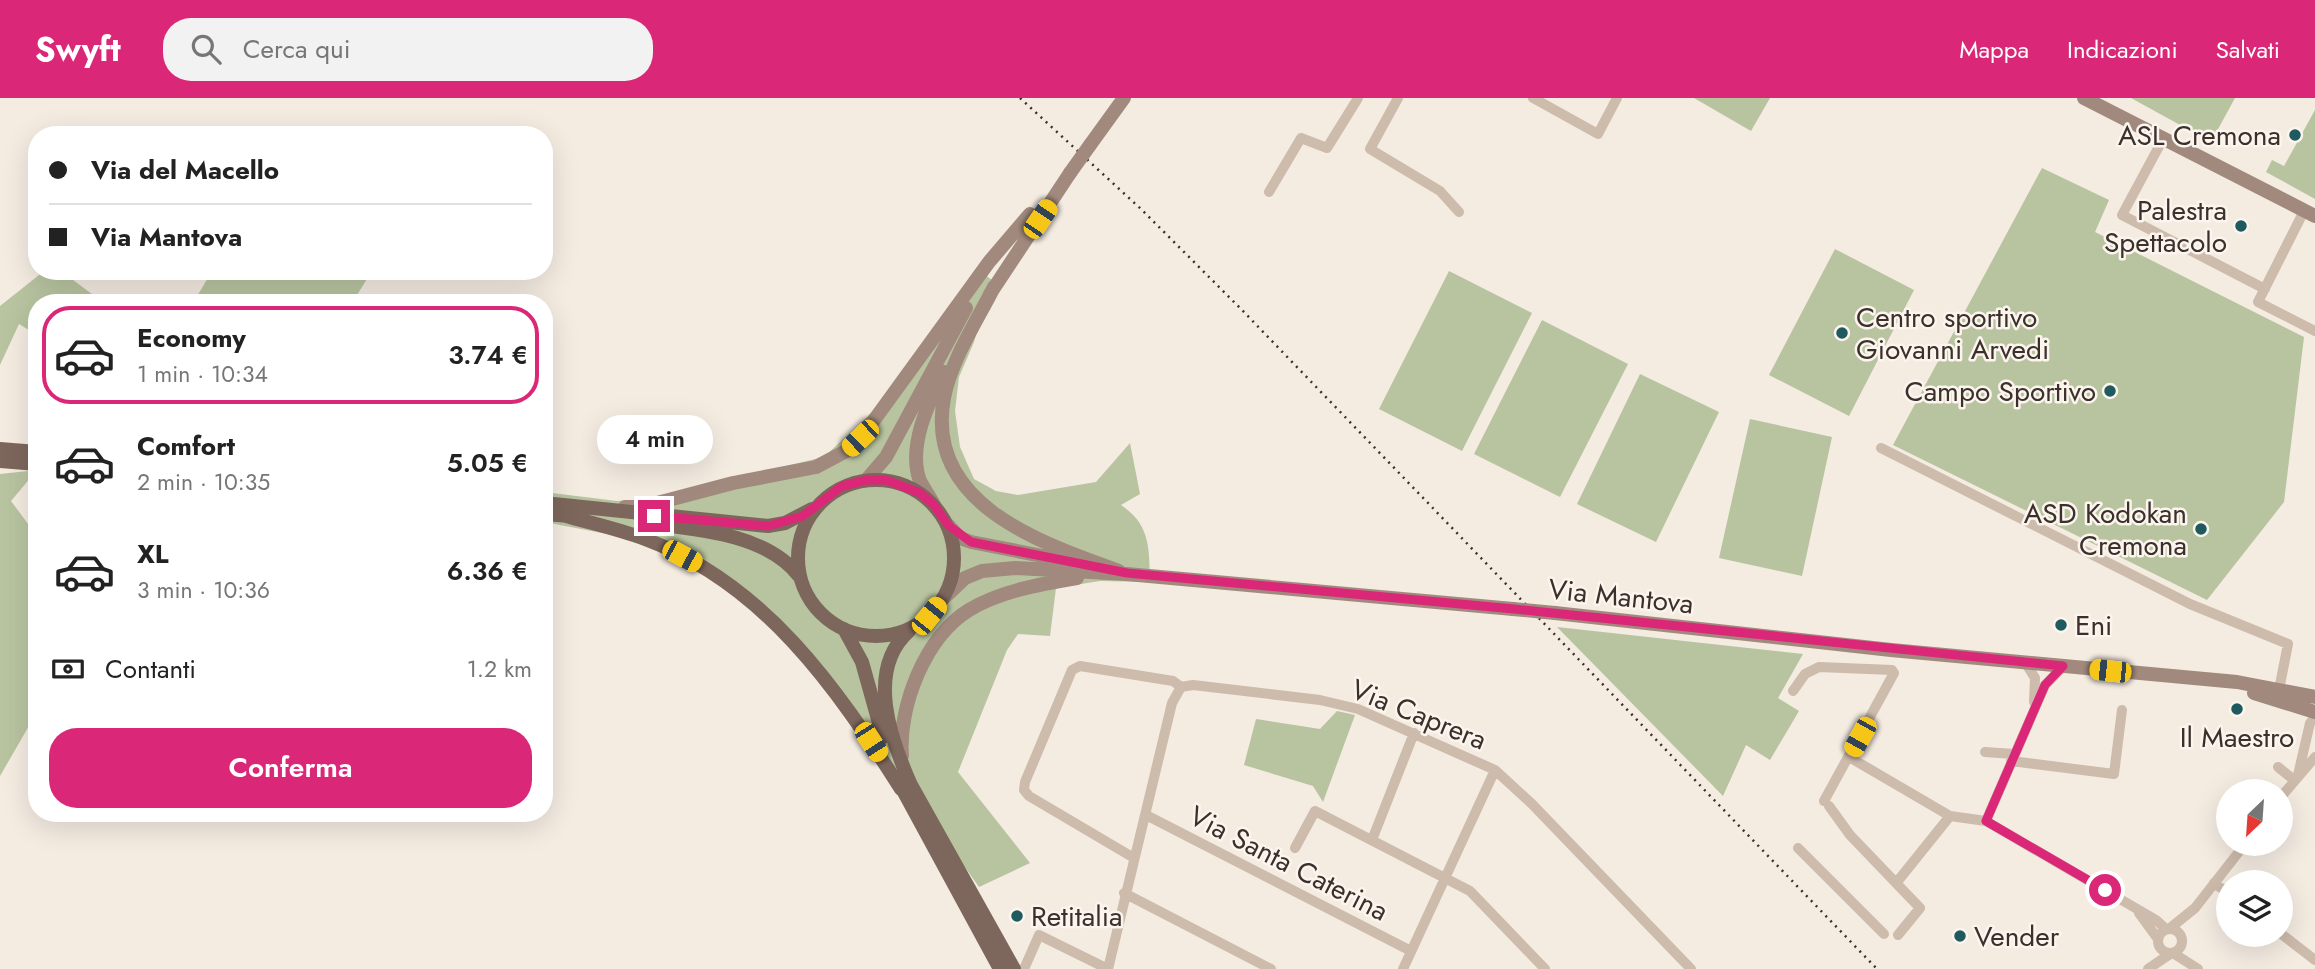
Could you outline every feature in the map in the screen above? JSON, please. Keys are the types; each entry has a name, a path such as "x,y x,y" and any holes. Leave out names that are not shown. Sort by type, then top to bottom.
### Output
{"main road":[{"path":"1106,571 971,542 948,525 920,481 917,466 920,435 943,375 994,287 1124,98"},
{"path":"2084,98 2309,214"},
{"path":"553,513 642,507 733,483 817,467 833,460 860,438 989,262 1070,173"},
{"path":"867,480 886,457 962,313 1030,214"},
{"path":"994,287 948,381 943,400 946,452 970,494 991,513 1106,571"},
{"path":"0,449 28,451"},
{"path":"0,461 28,463"},
{"path":"567,511 768,526 803,516 842,486 867,480 904,484 934,505"},
{"path":"800,577 797,561 801,536 811,514 821,501"},
{"path":"553,506 669,550 721,579 788,636 836,691 901,789 1000,969"},
{"path":"567,511 720,534 775,553 800,577 820,612 844,629 876,636 909,630"},
{"path":"944,597 955,561 948,525"},
{"path":"1014,969 904,770 890,728 886,676 892,650 909,630 929,616 944,597 965,578 982,570 1015,568 1106,571"},
{"path":"904,770 901,724 908,695 932,650 957,619 977,606 1007,594 1106,571"},
{"name":"Via Mantova","path":"1106,571 1555,613 2212,682 2315,696"},
{"path":"844,629 862,662 884,744 901,789"},
{"name":"Via Mantova","path":"2278,693 2315,712"}],"street":[{"path":"1269,192 1301,138 1327,148 1358,98"},
{"path":"1398,98 1370,149 1440,191 1459,212"},
{"path":"1533,98 1598,134 1617,98"},
{"path":"2163,139 2122,215 2266,289"},
{"path":"2309,214 2258,302 2315,331"},
{"path":"1881,448 2190,604 2288,644 2278,693"},
{"path":"2025,662 2035,678 2033,709"},
{"name":"Via Caprera","path":"1134,858 1024,790 1072,670 1080,666 1173,681 1181,687 1206,686 1320,700 1358,709 1495,770 1532,804 1691,969"},
{"path":"1986,821 2033,709 2048,680 2063,666"},
{"path":"1793,691 1805,674 1819,667 1892,670 1895,673 1826,804 1850,835 1920,908 1898,936"},
{"path":"1024,969 1039,935 1108,969 1124,893 1146,815 1172,703 1181,687"},
{"path":"1985,752 2114,774 2122,710"},
{"path":"2296,778 2311,723 2315,718"},
{"path":"1372,840 1414,733"},
{"path":"1849,757 1950,816 1986,821 2167,929 2177,931 2196,968"},
{"path":"2293,782 2315,757"},
{"path":"2278,767 2296,778"},
{"path":"1403,969 1495,770"},
{"path":"1296,848 1315,811 1445,878 1478,898 1545,969"},
{"name":"Via Santa Caterina","path":"1146,815 1411,951"},
{"path":"1897,882 1950,816"},
{"path":"1798,848 1884,934"},
{"path":"2150,967 2158,941 2167,929 2194,908 2235,856"},
{"path":"1124,893 1271,969"},
{"path":"2134,907 2164,952 2196,968"},
{"path":"2150,967 2172,954 2182,940 2194,908"},
{"path":"2293,943 2315,960"}],"green space":[{"path":"1694,98 1770,98 1751,131"},
{"path":"2131,98 2235,98 2211,142"},
{"path":"2315,110 2315,199 2266,172 2272,160 2284,166"},
{"name":"Campo Sportivo","path":"2042,168 2109,200 2095,232 2304,337 2284,502 2207,600 1893,445"},
{"name":"Centro sportivo Giovanni Arvedi","path":"1835,249 1914,290 1849,416 1769,375"},
{"path":"1449,271 1532,313 1462,451 1379,409"},
{"path":"984,274 992,280 974,342 959,377 955,411 960,447 974,479 996,491 1018,495 1096,482 1130,443 1140,494 1121,505 1143,529 1148,548 1150,582 1100,581 1056,588 1050,636 1018,634 1007,650 958,772 1030,863 979,887 822,665 694,559 623,537 553,524 553,493 617,501 645,499 824,457 871,413"},
{"path":"33,280 73,280 92,294 28,294 28,330 19,324 0,365 0,306"},
{"path":"207,280 366,280 358,294 198,294"},
{"path":"1542,320 1628,364 1560,497 1474,454"},
{"path":"1640,374 1719,412 1656,542 1577,504"},
{"path":"1750,419 1832,437 1802,576 1719,558"},
{"path":"28,471 28,481 11,501 28,524 28,728 0,776 0,474"},
{"path":"1557,627 1803,654 1778,698 1799,711 1770,760 1746,745 1723,796"},
{"path":"1337,711 1355,715 1323,802 1313,786 1244,765 1256,719 1320,729"}],"railway":[{"path":"1020,98 1141,209 1242,310 1877,969"}],"place":[{"name":"ASL Cremona","path":"2295,135"},
{"name":"Palestra Spettacolo","path":"2241,226"},
{"name":"Centro sportivo Giovanni Arvedi","path":"1842,333"},
{"name":"Campo Sportivo","path":"2110,391"},
{"name":"ASD Kodokan Cremona","path":"2201,529"},
{"name":"Eni","path":"2061,625"},
{"name":"Il Maestro","path":"2237,709"},
{"name":"Retitalia","path":"1017,916"},
{"name":"Vender","path":"1960,936"}],"route":[{"path":"654,516 768,526 803,516 842,486 867,480 886,480 904,484 920,493 934,505 960,537 971,542 1127,573 1514,609 2063,666 2048,680 2033,709 1986,821 2105,890"}]}
